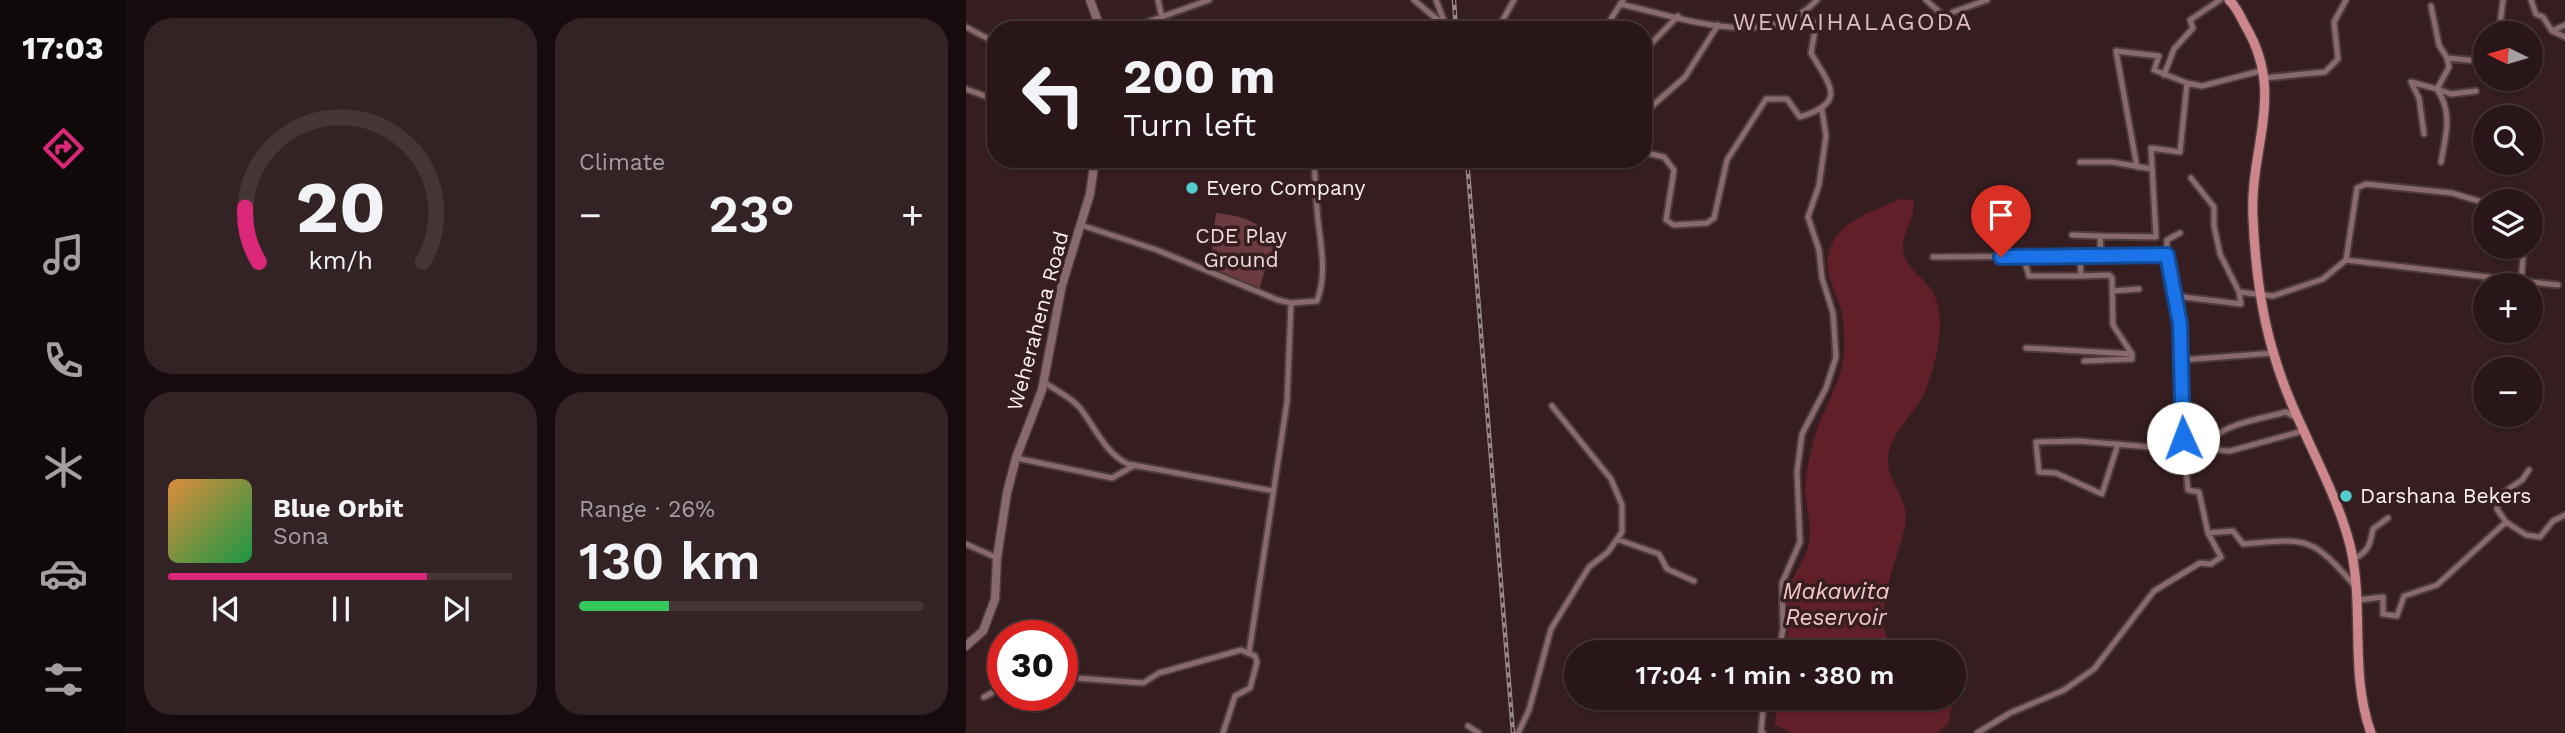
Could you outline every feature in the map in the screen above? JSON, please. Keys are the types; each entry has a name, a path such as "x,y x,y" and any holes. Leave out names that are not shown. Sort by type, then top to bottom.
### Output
{"main road":[{"path":"1090,0 1098,21"},
{"path":"2229,0 2260,51 2264,74 2265,108 2252,213 2255,264 2261,295 2274,353 2331,490 2352,560 2358,600 2361,705 2371,733"},
{"name":"Weherahena Road","path":"966,646 983,631 995,599 997,558 1016,458 1044,382 1062,285 1081,225 1093,168"}],"street":[{"path":"1158,0 1161,18"},
{"path":"1152,21 1209,0"},
{"path":"1414,0 1439,21"},
{"path":"1436,0 1445,21"},
{"path":"1502,21 1514,0"},
{"path":"1610,21 1622,2 1718,25 1749,27 1791,22 1817,0"},
{"path":"1926,0 1947,19 1952,12 1987,0"},
{"path":"2164,75 2174,50 2193,28 2190,20 2220,0"},
{"path":"2137,167 2116,51 2159,56 2154,70 2202,86 2264,74 2325,72 2338,59 2334,22 2346,0"},
{"path":"2500,21 2503,0"},
{"path":"2531,0 2536,14 2543,16 2552,31 2565,37"},
{"path":"2431,6 2439,45 2449,67 2437,89"},
{"path":"1781,640 1782,583 1800,542 1797,472 1802,434 1826,388 1836,357 1833,313 1822,278 1819,250 1808,217 1819,185 1826,136 1822,110 1831,93 1811,53 1816,24 1802,15"},
{"path":"1652,43 1678,16"},
{"path":"1652,106 1685,77 1718,25"},
{"path":"2552,31 2565,25"},
{"path":"966,26 987,38"},
{"path":"2446,58 2473,60"},
{"path":"2424,134 2419,98 2411,82 2451,94 2476,91"},
{"path":"2072,235 2156,237 2151,148 2180,152 2187,83"},
{"path":"966,89 987,97"},
{"path":"2437,89 2446,102 2449,122 2441,162"},
{"path":"1652,154 1664,157 1674,170 1665,220 1674,225 1707,223 1714,218 1727,160 1766,99 1787,99 1800,117 1822,110"},
{"path":"2080,162 2112,162 2152,169"},
{"path":"1081,225 1157,250 1291,303 1312,304 1321,293 1324,247 1318,222 1315,168"},
{"path":"2175,296 2241,304 2239,292 2220,254 2214,226 2214,207 2191,177"},
{"path":"2239,292 2273,296 2323,279 2346,260 2357,188 2367,184 2452,193 2473,199"},
{"path":"1977,733 2010,713 2064,690 2094,669 2154,591 2200,563 2211,564 2221,557 2208,533 2199,492 2188,490 2183,438 2181,360 2175,296 2167,255 2167,240 2180,233"},
{"path":"2100,236 2101,256"},
{"path":"1933,257 2167,255"},
{"path":"2023,256 2029,276 2109,275 2113,325 2132,354 2132,359 2084,361"},
{"path":"2080,256 2081,276"},
{"path":"2346,260 2473,275"},
{"path":"2543,283 2558,285"},
{"path":"2112,291 2139,289"},
{"path":"1250,653 1287,402 1291,303"},
{"path":"2026,348 2132,354"},
{"path":"2181,360 2274,353"},
{"path":"1044,382 1080,408 1088,424 1119,459 1135,465 1273,491"},
{"path":"1518,733 1529,710 1551,629 1589,567 1619,540 1623,516 1614,485 1552,406"},
{"path":"2207,445 2213,435 2286,412 2300,420"},
{"path":"2183,438 2193,438 2219,452 2305,431"},
{"path":"2118,444 2102,494 2056,473 2039,472 2036,442 2079,441 2146,446 2186,450"},
{"path":"1016,458 1112,478 1135,465"},
{"path":"2529,470 2522,480 2500,495 2497,509 2506,522 2526,535 2540,537 2553,521 2565,515"},
{"path":"2352,560 2364,554 2370,547 2373,528 2388,518"},
{"path":"2358,600 2383,597 2383,614 2398,615 2404,596 2437,585 2506,522"},
{"path":"2208,533 2233,531 2244,544 2297,539 2332,559 2357,588"},
{"path":"1619,540 1659,554 1667,569 1694,581"},
{"path":"966,544 997,558"},
{"path":"1078,678 1143,683 1159,673 1241,650 1250,653 1257,662 1250,688 1235,696 1223,733"},
{"path":"1763,733 1764,710"},
{"path":"1468,726 1479,733"}],"green space":[{"name":"CDE Play Ground","path":"1216,213 1249,221 1279,239 1269,257 1259,290 1210,267"}],"water":[{"name":"Makawita Reservoir","path":"1901,199 1913,200 1913,213 1903,243 1904,256 1910,267 1931,289 1936,300 1940,326 1933,368 1925,392 1897,433 1889,450 1891,476 1902,498 1906,515 1884,608 1884,625 1888,640 1788,640 1787,596 1809,540 1810,525 1805,489 1808,466 1817,429 1837,381 1844,356 1843,318 1829,275 1828,258 1840,232 1864,215"},
{"path":"1777,710 1951,710 1948,724 1937,733 1792,733 1775,725"}],"railway":[{"path":"1454,0 1455,21"},
{"path":"1468,168 1513,733"}],"place":[{"name":"Evero Company","path":"1192,188"},
{"name":"Darshana Bekers","path":"2346,496"}],"district":[{"name":"WEWAIHALAGODA","path":"1853,22"}],"route":[{"path":"2001,257 2167,255 2180,324 2183,438"}]}
